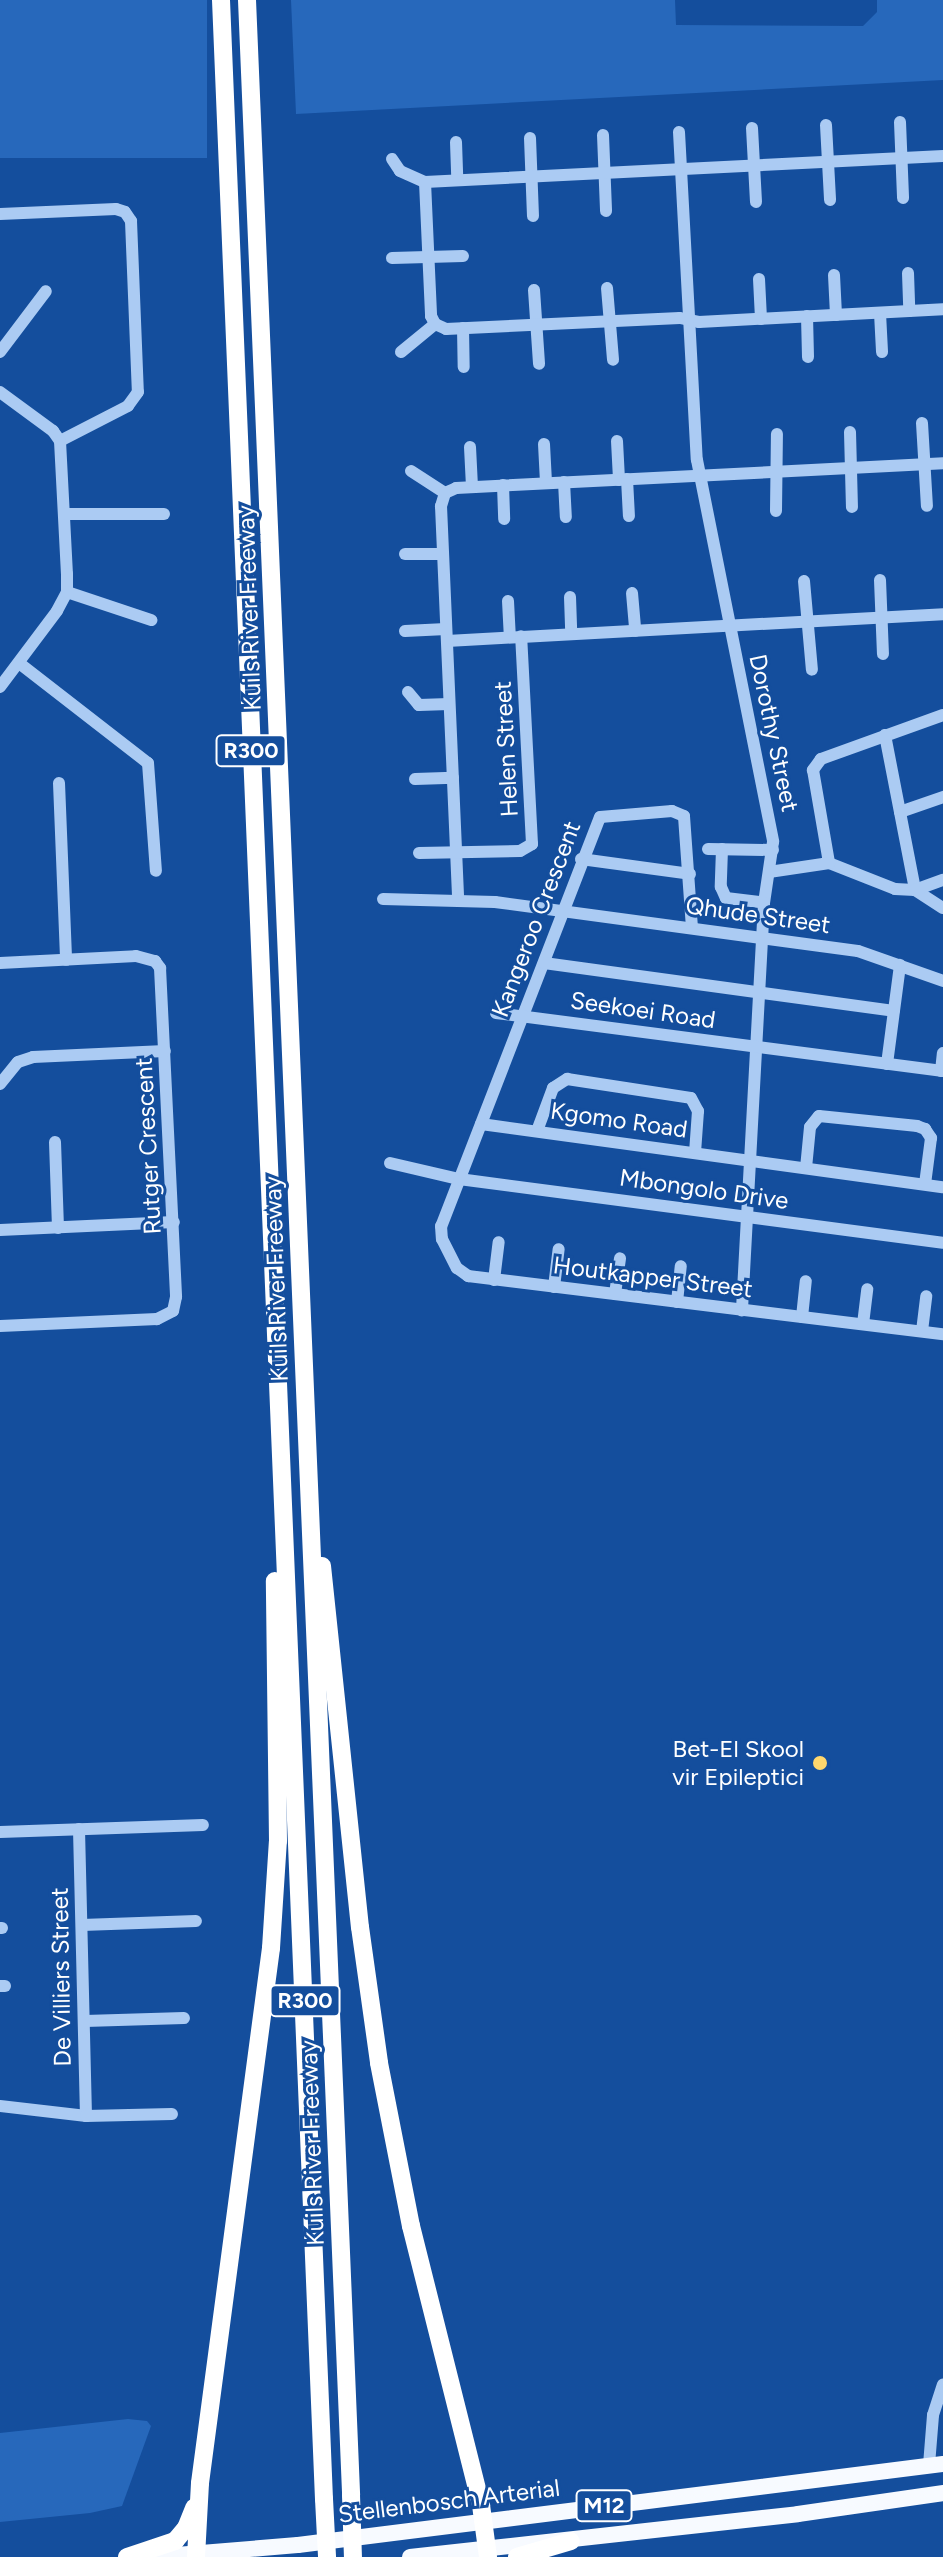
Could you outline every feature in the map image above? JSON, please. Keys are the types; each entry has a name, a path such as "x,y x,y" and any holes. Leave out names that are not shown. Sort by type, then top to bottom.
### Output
{"highway":[{"name":"Kuils River Freeway","path":"221,0 327,2557"},
{"name":"Kuils River Freeway","path":"247,0 353,2557"},
{"path":"196,2555 200,2483 271,1948 278,1841 274,1570 283,1503"},
{"path":"309,1505 324,1576 360,1927 382,2077 411,2226 485,2521 488,2552"},
{"path":"127,2557 175,2541 191,2519 200,2483"},
{"path":"517,2557 571,2541"}],"main road":[{"name":"Stellenbosch Arterial","path":"152,2557 267,2549 936,2464"},
{"name":"M12","path":"410,2557 488,2552 943,2493"}],"street":[{"path":"900,122 903,198"},
{"path":"826,125 830,200"},
{"path":"752,128 756,202"},
{"name":"Dorothy Street","path":"679,132 700,476 773,850 764,903 742,1310"},
{"path":"603,135 606,211"},
{"path":"530,138 533,216"},
{"path":"456,142 457,180"},
{"path":"392,159 400,171 425,182 943,156"},
{"path":"425,182 431,316 435,324 446,329 610,321 761,319 943,309"},
{"path":"0,214 116,209 125,212 131,221 138,392 128,406 60,441"},
{"path":"392,258 463,256"},
{"path":"908,273 909,311"},
{"path":"834,275 836,315"},
{"path":"759,279 761,319"},
{"path":"607,288 613,360"},
{"path":"534,290 539,364"},
{"path":"0,352 46,291"},
{"path":"880,313 882,352"},
{"path":"807,316 808,357"},
{"path":"401,352 435,324"},
{"path":"463,328 464,367"},
{"path":"0,392 53,431 60,441 66,514 67,592 0,687"},
{"path":"922,423 927,506"},
{"path":"850,432 852,507"},
{"path":"776,511 777,434"},
{"path":"617,441 629,516"},
{"path":"544,444 546,483"},
{"path":"470,447 472,487"},
{"path":"411,471 445,493 503,485 943,463"},
{"path":"564,482 566,517"},
{"path":"503,485 504,519"},
{"path":"445,493 441,501 458,899"},
{"path":"66,514 164,514"},
{"path":"405,554 443,554"},
{"path":"880,580 883,654"},
{"path":"804,581 812,670"},
{"path":"67,592 151,620"},
{"path":"632,593 635,631"},
{"path":"570,597 571,634"},
{"path":"508,601 516,637"},
{"path":"405,631 516,637 943,614"},
{"name":"Helen Street","path":"456,852 520,851 527,849 533,840 516,637"},
{"path":"19,663 148,763 152,777 156,871"},
{"path":"408,692 419,705 449,704"},
{"path":"829,863 815,763 943,715"},
{"path":"885,735 915,890 943,908"},
{"path":"415,779 453,778"},
{"path":"59,783 66,960"},
{"path":"900,812 943,797"},
{"name":"Kangeroo Crescent","path":"459,1179 544,963 581,859 600,817 675,811 687,822 692,928"},
{"path":"708,849 773,850"},
{"path":"722,849 721,887 726,898 764,903"},
{"path":"419,853 456,852"},
{"path":"581,859 690,874"},
{"path":"769,872 829,863 895,889 915,890 943,880"},
{"name":"Qhude Street","path":"383,899 458,899 858,951 943,981"},
{"name":"Rutger Crescent","path":"0,963 136,956 155,961 162,975 176,1305 166,1317 0,1326"},
{"path":"544,963 894,1011"},
{"path":"887,1064 900,965"},
{"name":"Seekoei Road","path":"496,1013 942,1071"},
{"path":"0,1084 18,1062 33,1057 165,1051"},
{"path":"942,1071 943,1053"},
{"path":"537,1131 553,1088 567,1079 691,1098 698,1111 695,1153"},
{"path":"806,1168 810,1127 819,1116 917,1126 928,1131 931,1138 925,1184"},
{"name":"Kgomo Road","path":"481,1124 943,1187"},
{"path":"55,1142 58,1228"},
{"name":"Mbongolo Drive","path":"390,1163 459,1179 943,1243"},
{"name":"Houtkapper Street","path":"459,1179 440,1235 462,1274 943,1334"},
{"path":"0,1230 174,1222"},
{"path":"494,1280 499,1242"},
{"path":"554,1287 559,1249"},
{"path":"615,1294 620,1258"},
{"path":"677,1302 681,1266"},
{"path":"802,1317 806,1281"},
{"path":"863,1324 867,1289"},
{"path":"922,1331 926,1296"},
{"path":"0,1832 203,1825"},
{"name":"De Villiers Street","path":"79,1829 86,2116"},
{"path":"82,1925 196,1921"},
{"path":"85,2021 184,2018"},
{"path":"0,2106 86,2116 172,2114"},
{"path":"936,2464 933,2415 943,2385"}],"shaded area":[{"path":"0,0 207,0 207,158 0,158"},
{"path":"291,0 675,0 676,25 863,26 877,12 877,0 943,0 943,80 296,114"},
{"path":"128,2419 147,2421 151,2426 122,2506 90,2513 0,2522 0,2433"}],"place":[{"name":"Bet-El Skool vir Epileptici","path":"820,1763"}]}
